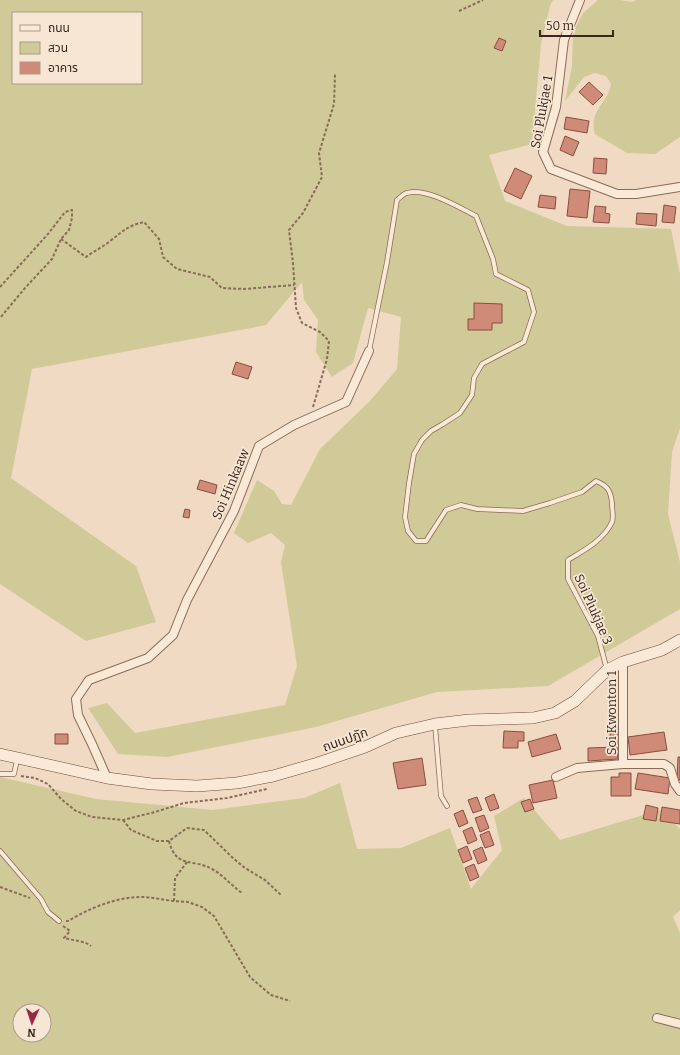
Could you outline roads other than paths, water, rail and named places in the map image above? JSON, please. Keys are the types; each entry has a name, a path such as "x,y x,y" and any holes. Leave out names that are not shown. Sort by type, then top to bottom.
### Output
{"main road":[{"name":"ถนนปฏัก","path":"0,754 107,778 152,784 197,786 237,783 273,776 318,763 365,747 396,734 435,724 470,720 533,718 555,713 575,701 607,670 623,662 662,650 680,640"}],"street":[{"name":"Soi Plukjae 1","path":"580,0 564,40 556,107 543,152 551,169 617,194 636,194 680,187"},
{"name":"Soi Hinkaaw","path":"107,778 78,715 76,699 89,680 148,658 173,635 187,600 234,511 259,446 294,425 346,402 369,351"},
{"name":"Soi Kwonton 1","path":"623,662 623,764"},
{"path":"556,777 577,768 623,764 664,764 670,768 675,784 680,791"},
{"path":"657,1018 680,1024"}],"lane":[{"name":"Soi Plukjae 3","path":"406,193 423,192 450,202 476,216 496,274 528,290 534,312 524,342 482,364 474,378 472,395 460,413 431,431 422,440 414,454 409,483 405,517 408,531 416,541 426,541 446,510 460,505 478,509 523,511 582,492 596,481 605,484 612,494 612,522 602,536 568,560 568,579 598,636 607,670"},
{"name":"Soi Hinkaaw","path":"369,351 387,262 397,200 406,193"},
{"path":"435,724 441,796 447,806"},
{"path":"0,774 14,774 18,757"},
{"path":"0,851 43,902 48,912 59,921"}]}
